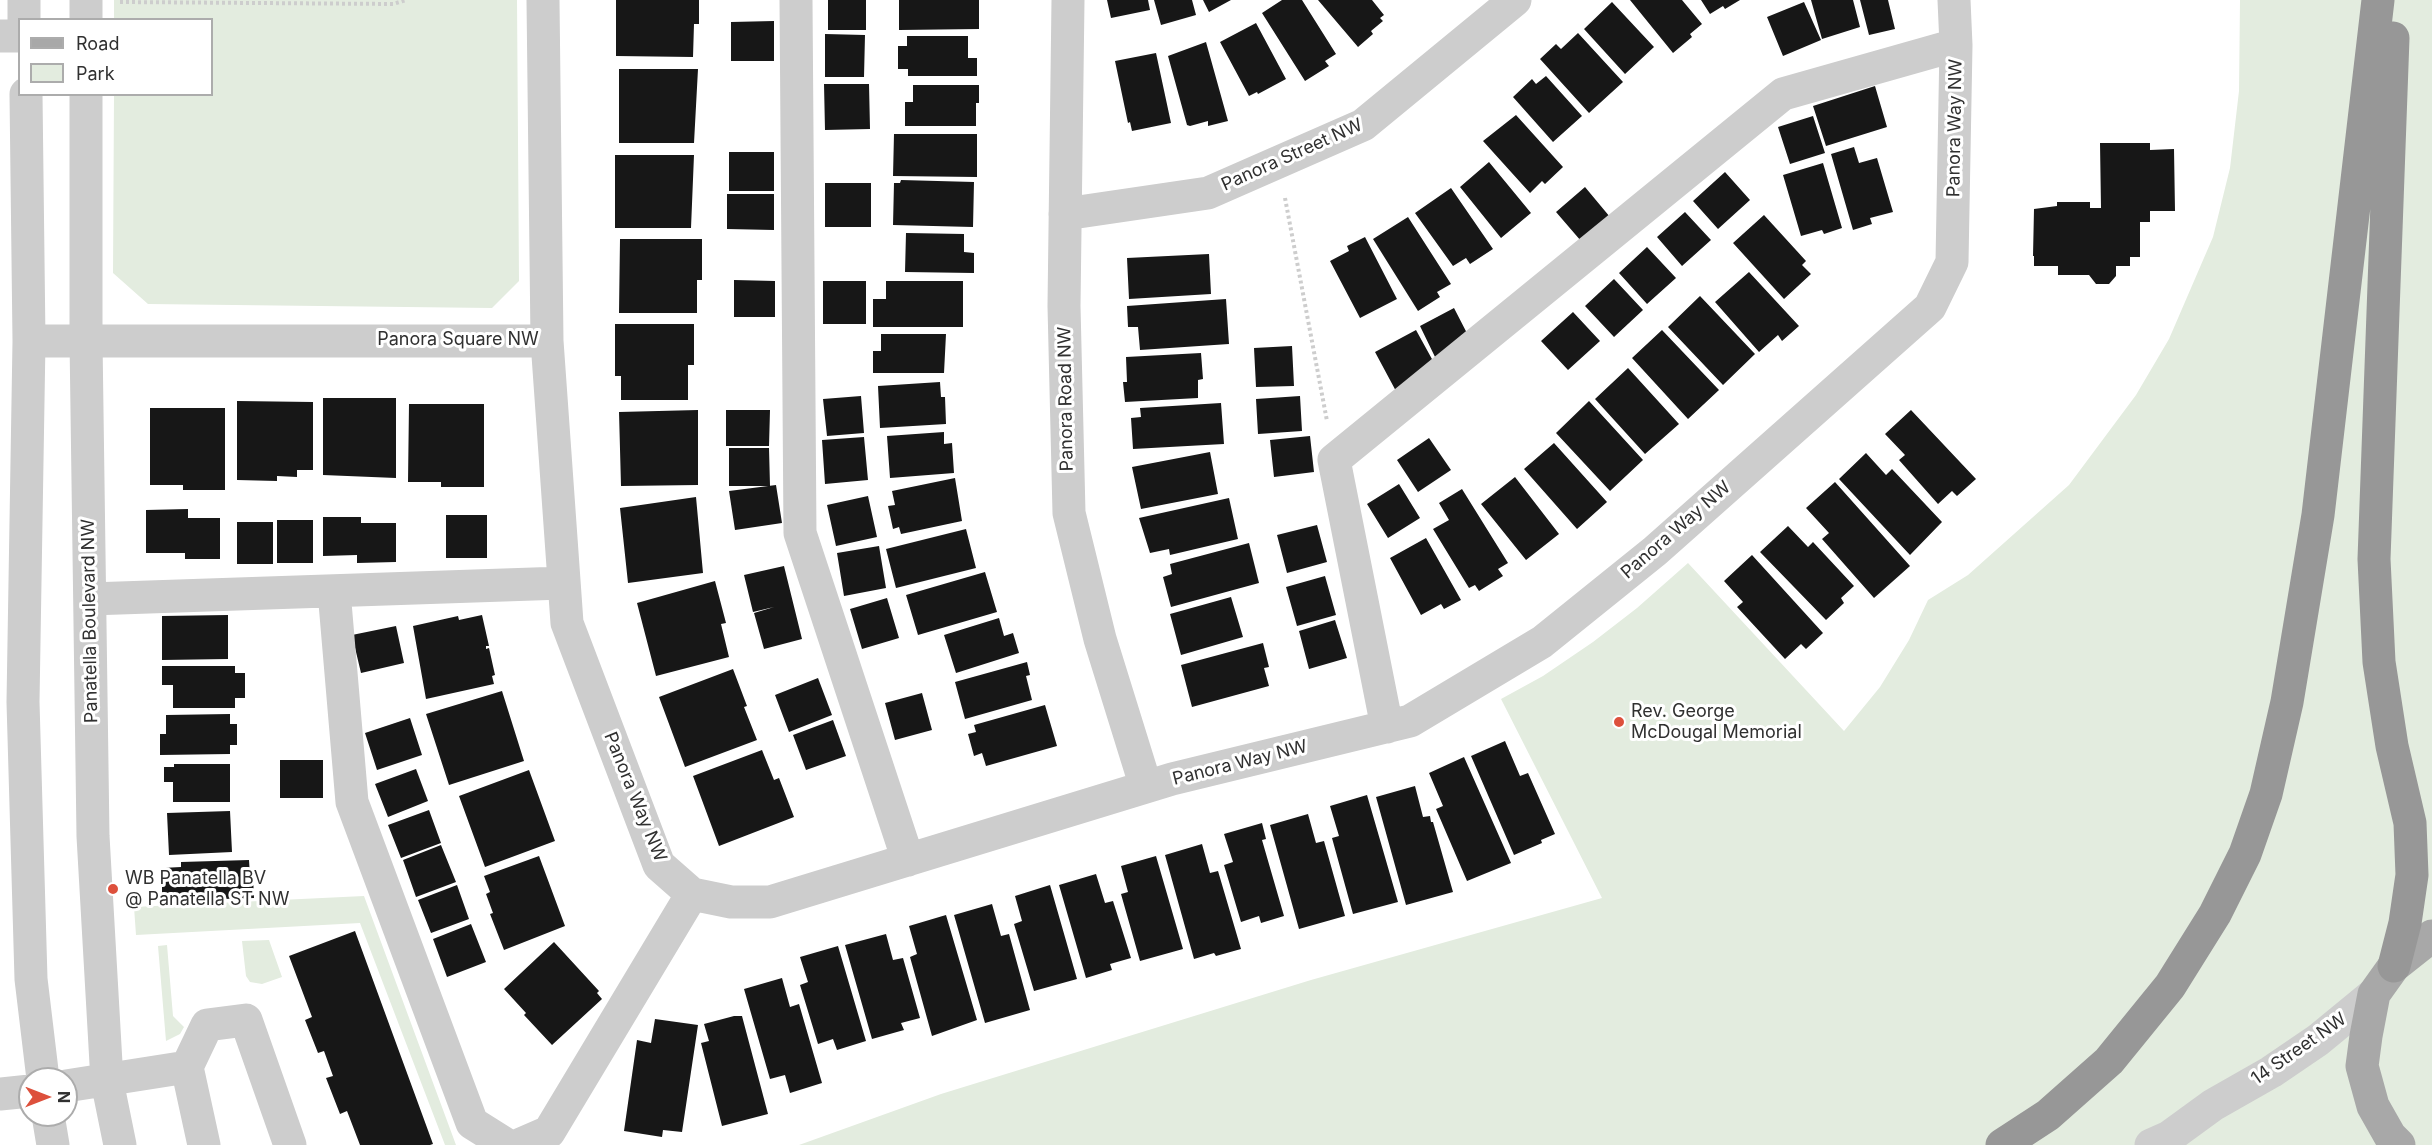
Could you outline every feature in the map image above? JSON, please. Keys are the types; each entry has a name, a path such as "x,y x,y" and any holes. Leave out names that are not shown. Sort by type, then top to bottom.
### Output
{"highway":[{"path":"2002,1145 2048,1115 2109,1061 2170,986 2215,914 2245,854 2266,794 2287,702 2318,515 2378,0"},
{"path":"2394,966 2405,923 2412,875 2410,823 2392,746 2379,662 2374,559 2395,0"}],"main road":[{"name":"14 Street NW","path":"2374,994 2394,966 2432,936"},
{"path":"2374,994 2362,1066 2373,1106 2390,1136 2399,1145"}],"street":[{"path":"24,0 24,18"},
{"name":"Panora Square NW","path":"29,340 547,341 543,0"},
{"path":"796,0 800,533 908,860"},
{"name":"Panora Road NW","path":"1068,0 1064,306 1069,513 1100,639 1146,787"},
{"name":"Panora Street NW","path":"1065,214 1208,193 1363,125 1515,0"},
{"name":"Panora Way NW","path":"547,341 567,623 660,865 692,894 730,902 770,902 1146,787 1410,721 1542,642 1655,551 1930,307 1952,262 1956,45 1954,0"},
{"path":"0,36 18,36"},
{"path":"1387,727 1334,460 1783,94 1956,45"},
{"path":"26,96 29,340 23,702 31,979 42,1067"},
{"name":"Panatella Boulevard NW","path":"86,96 86,340 93,836 107,1082 120,1145"},
{"path":"90,599 563,583"},
{"path":"334,591 352,802 472,1123 507,1145"},
{"path":"519,1145 549,1132 692,894"},
{"name":"14 Street NW","path":"2151,1145 2169,1137 2213,1105 2309,1046 2374,994"},
{"path":"204,1145 188,1067 207,1025 246,1020 290,1145"},
{"path":"78,1085 107,1082 188,1067"},
{"path":"0,1094 18,1092"},
{"path":"50,1127 53,1145"}],"path":[{"path":"86,7 393,4 406,0"},
{"path":"1278,163 1334,460"}],"green space":[{"path":"114,0 517,0 519,281 492,308 148,304 113,273 114,96 213,96 213,18 114,18"},
{"path":"2240,0 2432,0 2432,1145 799,1145 941,1094 1311,980 1602,898 1501,699 1543,676 1593,642 1637,608 1688,563 1844,731 1880,687 1909,640 1928,600 1968,575 2069,485 2136,395 2169,339 2213,237 2230,168 2239,91"},
{"path":"364,896 456,1145 445,1145 360,923 136,935 134,907"},
{"path":"269,940 282,977 262,984 250,982 246,976 242,941"},
{"path":"167,945 173,1016 184,1027 180,1034 166,1041 158,946"}],"building":[{"path":"616,0 699,0 699,24 694,24 693,57 616,56"},
{"path":"828,0 866,0 866,30 828,30"},
{"path":"899,0 979,0 979,29 899,30"},
{"path":"1107,0 1148,0 1150,10 1111,18"},
{"path":"1154,0 1192,0 1196,15 1161,25"},
{"path":"1203,0 1231,0 1209,12"},
{"path":"1282,0 1302,0 1336,54 1325,61 1329,66 1305,81 1262,13"},
{"path":"1318,0 1372,0 1384,15 1380,18 1383,21 1371,31 1373,34 1358,47"},
{"path":"1630,0 1682,0 1702,24 1690,34 1692,37 1673,53"},
{"path":"1701,0 1740,0 1725,9 1723,6 1710,14"},
{"path":"1811,0 1853,0 1860,27 1822,39"},
{"path":"1860,0 1888,0 1895,29 1869,35"},
{"path":"1612,2 1654,47 1625,74 1584,29"},
{"path":"1804,2 1821,40 1783,56 1767,17"},
{"path":"774,21 774,61 731,61 731,22"},
{"path":"1256,23 1286,79 1258,94 1257,92 1249,96 1220,42"},
{"path":"1578,33 1623,82 1589,113 1540,59 1556,44 1561,49"},
{"path":"825,34 865,35 864,77 825,77"},
{"path":"907,36 968,36 968,58 977,58 977,76 908,76 908,69 898,69 898,46 907,46"},
{"path":"1206,42 1228,121 1208,126 1208,121 1190,126 1187,125 1168,56"},
{"path":"1156,53 1171,123 1132,131 1130,122 1128,123 1115,61"},
{"path":"619,69 698,69 694,143 619,143"},
{"path":"1546,76 1582,116 1553,142 1513,97 1532,79 1536,84"},
{"path":"824,84 869,84 870,129 825,130"},
{"path":"913,85 979,85 976,126 905,126 905,102 913,102"},
{"path":"1875,86 1887,127 1826,146 1813,106"},
{"path":"1516,115 1563,167 1545,184 1542,181 1530,193 1483,141"},
{"path":"1813,116 1825,153 1790,164 1778,127"},
{"path":"894,134 977,134 977,177 893,176"},
{"path":"2100,143 2150,143 2150,150 2174,149 2175,211 2150,211 2150,222 2140,222 2140,257 2130,257 2130,266 2116,266 2116,276 2109,284 2096,284 2089,275 2058,275 2058,266 2034,266 2033,256 2034,209 2057,206 2057,202 2090,202 2090,208 2101,208"},
{"path":"1854,147 1859,163 1877,158 1893,212 1870,218 1872,224 1853,230 1831,154"},
{"path":"729,152 774,152 774,191 729,191"},
{"path":"615,155 694,155 691,228 615,228"},
{"path":"1489,162 1531,213 1501,238 1460,187"},
{"path":"1823,163 1842,228 1824,234 1822,230 1801,236 1783,175"},
{"path":"1725,172 1750,200 1718,229 1693,201"},
{"path":"901,180 974,182 973,227 893,225 894,183 900,183"},
{"path":"825,183 871,183 871,227 825,227"},
{"path":"1585,187 1610,217 1581,241 1556,212"},
{"path":"1451,188 1493,249 1470,264 1466,258 1453,266 1415,213"},
{"path":"727,194 774,194 774,230 727,229"},
{"path":"1685,212 1711,240 1682,266 1657,237"},
{"path":"1764,215 1806,261 1802,265 1811,274 1784,299 1733,243"},
{"path":"1408,217 1451,284 1437,292 1440,297 1418,311 1373,239"},
{"path":"906,233 964,234 964,252 974,253 974,273 905,272"},
{"path":"1365,237 1397,299 1360,318 1330,261 1349,251 1347,246"},
{"path":"620,239 702,239 702,280 697,280 697,313 619,313"},
{"path":"1647,247 1676,278 1647,304 1619,273"},
{"path":"1209,254 1211,294 1129,299 1127,258"},
{"path":"1749,272 1799,326 1782,341 1778,335 1759,352 1715,302"},
{"path":"1614,279 1643,310 1614,337 1585,306"},
{"path":"734,280 775,281 775,317 734,317"},
{"path":"823,281 866,281 866,324 823,324"},
{"path":"886,281 963,281 963,327 873,327 873,299 886,299"},
{"path":"1700,296 1755,354 1723,385 1668,327"},
{"path":"1226,299 1229,344 1140,350 1138,327 1128,327 1127,306"},
{"path":"1454,308 1471,341 1436,359 1420,326"},
{"path":"1573,312 1600,341 1568,370 1541,341"},
{"path":"615,324 694,324 694,365 688,365 688,400 621,400 621,376 615,376"},
{"path":"1416,330 1438,370 1397,393 1375,352"},
{"path":"1662,330 1719,390 1688,419 1632,358"},
{"path":"881,334 946,334 944,373 873,373 873,351 881,351"},
{"path":"1292,346 1294,386 1256,387 1254,348"},
{"path":"1201,353 1203,379 1198,380 1198,398 1125,402 1123,382 1127,382 1126,357"},
{"path":"1628,368 1679,424 1645,454 1595,399"},
{"path":"940,382 941,397 945,397 946,424 880,428 878,386"},
{"path":"861,396 864,433 827,436 823,399"},
{"path":"1300,396 1302,431 1258,434 1256,399"},
{"path":"323,398 396,398 396,478 323,475"},
{"path":"237,401 313,402 313,470 297,470 297,477 277,476 277,481 237,480"},
{"path":"1589,401 1643,460 1610,491 1556,433"},
{"path":"1221,403 1224,444 1133,449 1131,418 1141,417 1140,408"},
{"path":"409,404 484,404 484,487 441,487 441,482 408,482"},
{"path":"150,408 225,408 225,490 183,490 183,485 150,485"},
{"path":"698,410 698,485 621,486 619,412"},
{"path":"726,410 770,410 769,446 726,446"},
{"path":"1911,410 1976,479 1957,496 1952,491 1938,504 1899,460 1905,455 1885,434"},
{"path":"944,432 944,444 952,443 954,473 890,478 887,436"},
{"path":"1310,436 1314,472 1274,477 1270,440"},
{"path":"864,437 868,480 825,484 822,440"},
{"path":"1429,438 1451,470 1418,492 1397,460"},
{"path":"1554,443 1607,502 1577,529 1524,469"},
{"path":"729,448 769,448 770,486 729,486"},
{"path":"1210,452 1218,494 1141,509 1132,467"},
{"path":"1866,453 1886,475 1892,469 1942,522 1910,555 1839,479"},
{"path":"1515,477 1559,534 1526,560 1481,504"},
{"path":"955,478 962,521 901,534 899,527 893,529 888,506 895,505 892,491"},
{"path":"1835,482 1910,566 1874,598 1822,539 1829,533 1806,508"},
{"path":"1399,484 1420,518 1388,538 1367,504"},
{"path":"776,485 782,523 735,530 729,491"},
{"path":"1462,489 1508,563 1498,569 1503,576 1479,591 1475,585 1469,588 1433,529 1449,520 1439,503"},
{"path":"868,496 877,537 836,546 827,505"},
{"path":"696,497 703,573 628,583 620,508"},
{"path":"1229,498 1238,539 1170,555 1169,549 1150,553 1139,518"},
{"path":"188,509 188,518 220,518 220,559 185,559 185,553 146,553 146,510"},
{"path":"446,515 487,515 487,558 446,558"},
{"path":"323,517 361,517 361,523 396,523 396,562 357,563 357,555 323,556"},
{"path":"277,520 313,520 313,563 277,563"},
{"path":"237,522 273,522 273,564 237,564"},
{"path":"1317,525 1327,562 1287,573 1277,535"},
{"path":"1788,526 1808,547 1813,542 1854,586 1841,598 1844,603 1826,620 1760,552"},
{"path":"966,529 976,568 896,588 886,549"},
{"path":"1426,538 1461,600 1444,609 1441,604 1421,615 1390,558"},
{"path":"1249,543 1259,583 1171,607 1163,577 1172,574 1170,564"},
{"path":"879,546 886,588 844,596 837,553"},
{"path":"1752,555 1823,633 1806,649 1801,644 1785,659 1737,607 1743,602 1724,581"},
{"path":"784,566 802,639 764,649 754,613 774,607 753,612 744,575"},
{"path":"985,572 997,612 918,635 906,595"},
{"path":"1325,576 1336,615 1297,626 1286,587"},
{"path":"715,581 726,623 721,624 729,657 656,676 637,603"},
{"path":"1231,597 1243,637 1181,655 1170,614"},
{"path":"887,598 899,638 862,649 850,609"},
{"path":"228,615 228,659 162,660 162,616"},
{"path":"482,615 489,646 486,646 486,649 489,648 495,675 492,676 494,684 426,699 413,626 458,616 459,620"},
{"path":"999,618 1004,636 1013,633 1019,653 956,673 944,635"},
{"path":"1335,620 1347,658 1309,669 1299,631"},
{"path":"396,626 404,663 361,673 352,635"},
{"path":"1263,643 1269,667 1264,668 1269,686 1192,707 1181,665"},
{"path":"1027,662 1030,675 1026,676 1032,700 965,719 955,682"},
{"path":"162,666 235,666 235,673 245,673 245,698 235,698 235,708 173,708 173,685 162,685"},
{"path":"733,669 757,740 685,767 659,697"},
{"path":"818,678 832,715 789,732 775,695"},
{"path":"502,691 524,761 449,785 426,714"},
{"path":"922,693 932,730 895,740 885,703"},
{"path":"1045,705 1057,746 986,766 982,753 974,756 968,734 976,732 974,725"},
{"path":"230,714 230,724 237,724 237,745 230,745 230,754 160,755 160,734 166,734 166,715"},
{"path":"410,718 422,755 377,770 365,733"},
{"path":"833,720 846,756 806,770 793,735"},
{"path":"1505,741 1520,776 1528,773 1555,834 1541,840 1542,843 1514,855 1471,756"},
{"path":"762,750 774,780 779,778 794,817 719,846 693,776"},
{"path":"1464,757 1511,863 1467,881 1436,809 1443,806 1429,773"},
{"path":"280,760 323,760 323,798 280,798"},
{"path":"174,764 230,764 230,802 173,802 173,782 164,782 164,767 174,767"},
{"path":"416,769 428,801 388,817 375,784"},
{"path":"529,770 555,841 485,867 459,796"},
{"path":"1415,786 1423,817 1430,816 1433,822 1453,892 1406,905 1376,797"},
{"path":"1367,795 1398,902 1353,914 1332,838 1339,836 1330,806"},
{"path":"429,810 441,843 401,858 388,825"},
{"path":"230,811 232,852 169,855 167,813"},
{"path":"1308,814 1316,843 1324,841 1345,916 1299,929 1270,825"},
{"path":"1262,823 1266,839 1262,840 1284,916 1261,923 1259,916 1241,922 1224,865 1233,862 1224,834"},
{"path":"1202,844 1210,873 1218,871 1241,949 1194,959 1165,855"},
{"path":"441,845 456,882 416,897 403,860"},
{"path":"539,856 565,926 504,950 490,914 493,913 486,894 490,892 484,876"},
{"path":"1156,856 1183,949 1140,961 1121,894 1128,892 1121,866"},
{"path":"249,860 250,876 253,876 254,898 162,901 162,868 181,867 181,862"},
{"path":"1096,874 1105,903 1113,901 1131,958 1110,964 1112,970 1086,978 1059,885"},
{"path":"457,885 469,919 431,933 418,900"},
{"path":"1050,885 1077,979 1034,991 1014,924 1022,921 1015,896"},
{"path":"992,904 1001,936 1009,934 1030,1010 985,1023 954,915"},
{"path":"946,915 977,1020 932,1036 910,957 917,954 909,926"},
{"path":"471,924 486,962 447,977 433,939"},
{"path":"355,931 433,1144 360,1145 347,1111 340,1114 326,1078 333,1076 324,1051 318,1053 305,1020 312,1017 289,956"},
{"path":"886,934 893,960 903,958 920,1018 901,1023 904,1030 872,1039 845,945"},
{"path":"554,942 599,991 597,993 602,999 552,1045 504,989"},
{"path":"838,946 866,1041 837,1050 833,1039 818,1044 800,985 808,982 800,957"},
{"path":"782,978 790,1007 799,1004 822,1083 790,1093 785,1075 770,1079 744,989"},
{"path":"742,1016 768,1114 722,1126 701,1043 709,1041 704,1024"},
{"path":"655,1019 698,1025 682,1132 663,1130 662,1137 624,1131 637,1040 651,1043"}],"place":[{"name":"Rev. George McDougal Memorial","path":"1619,722"},
{"name":"WB Panatella BV @ Panatella ST NW","path":"113,889"}]}
